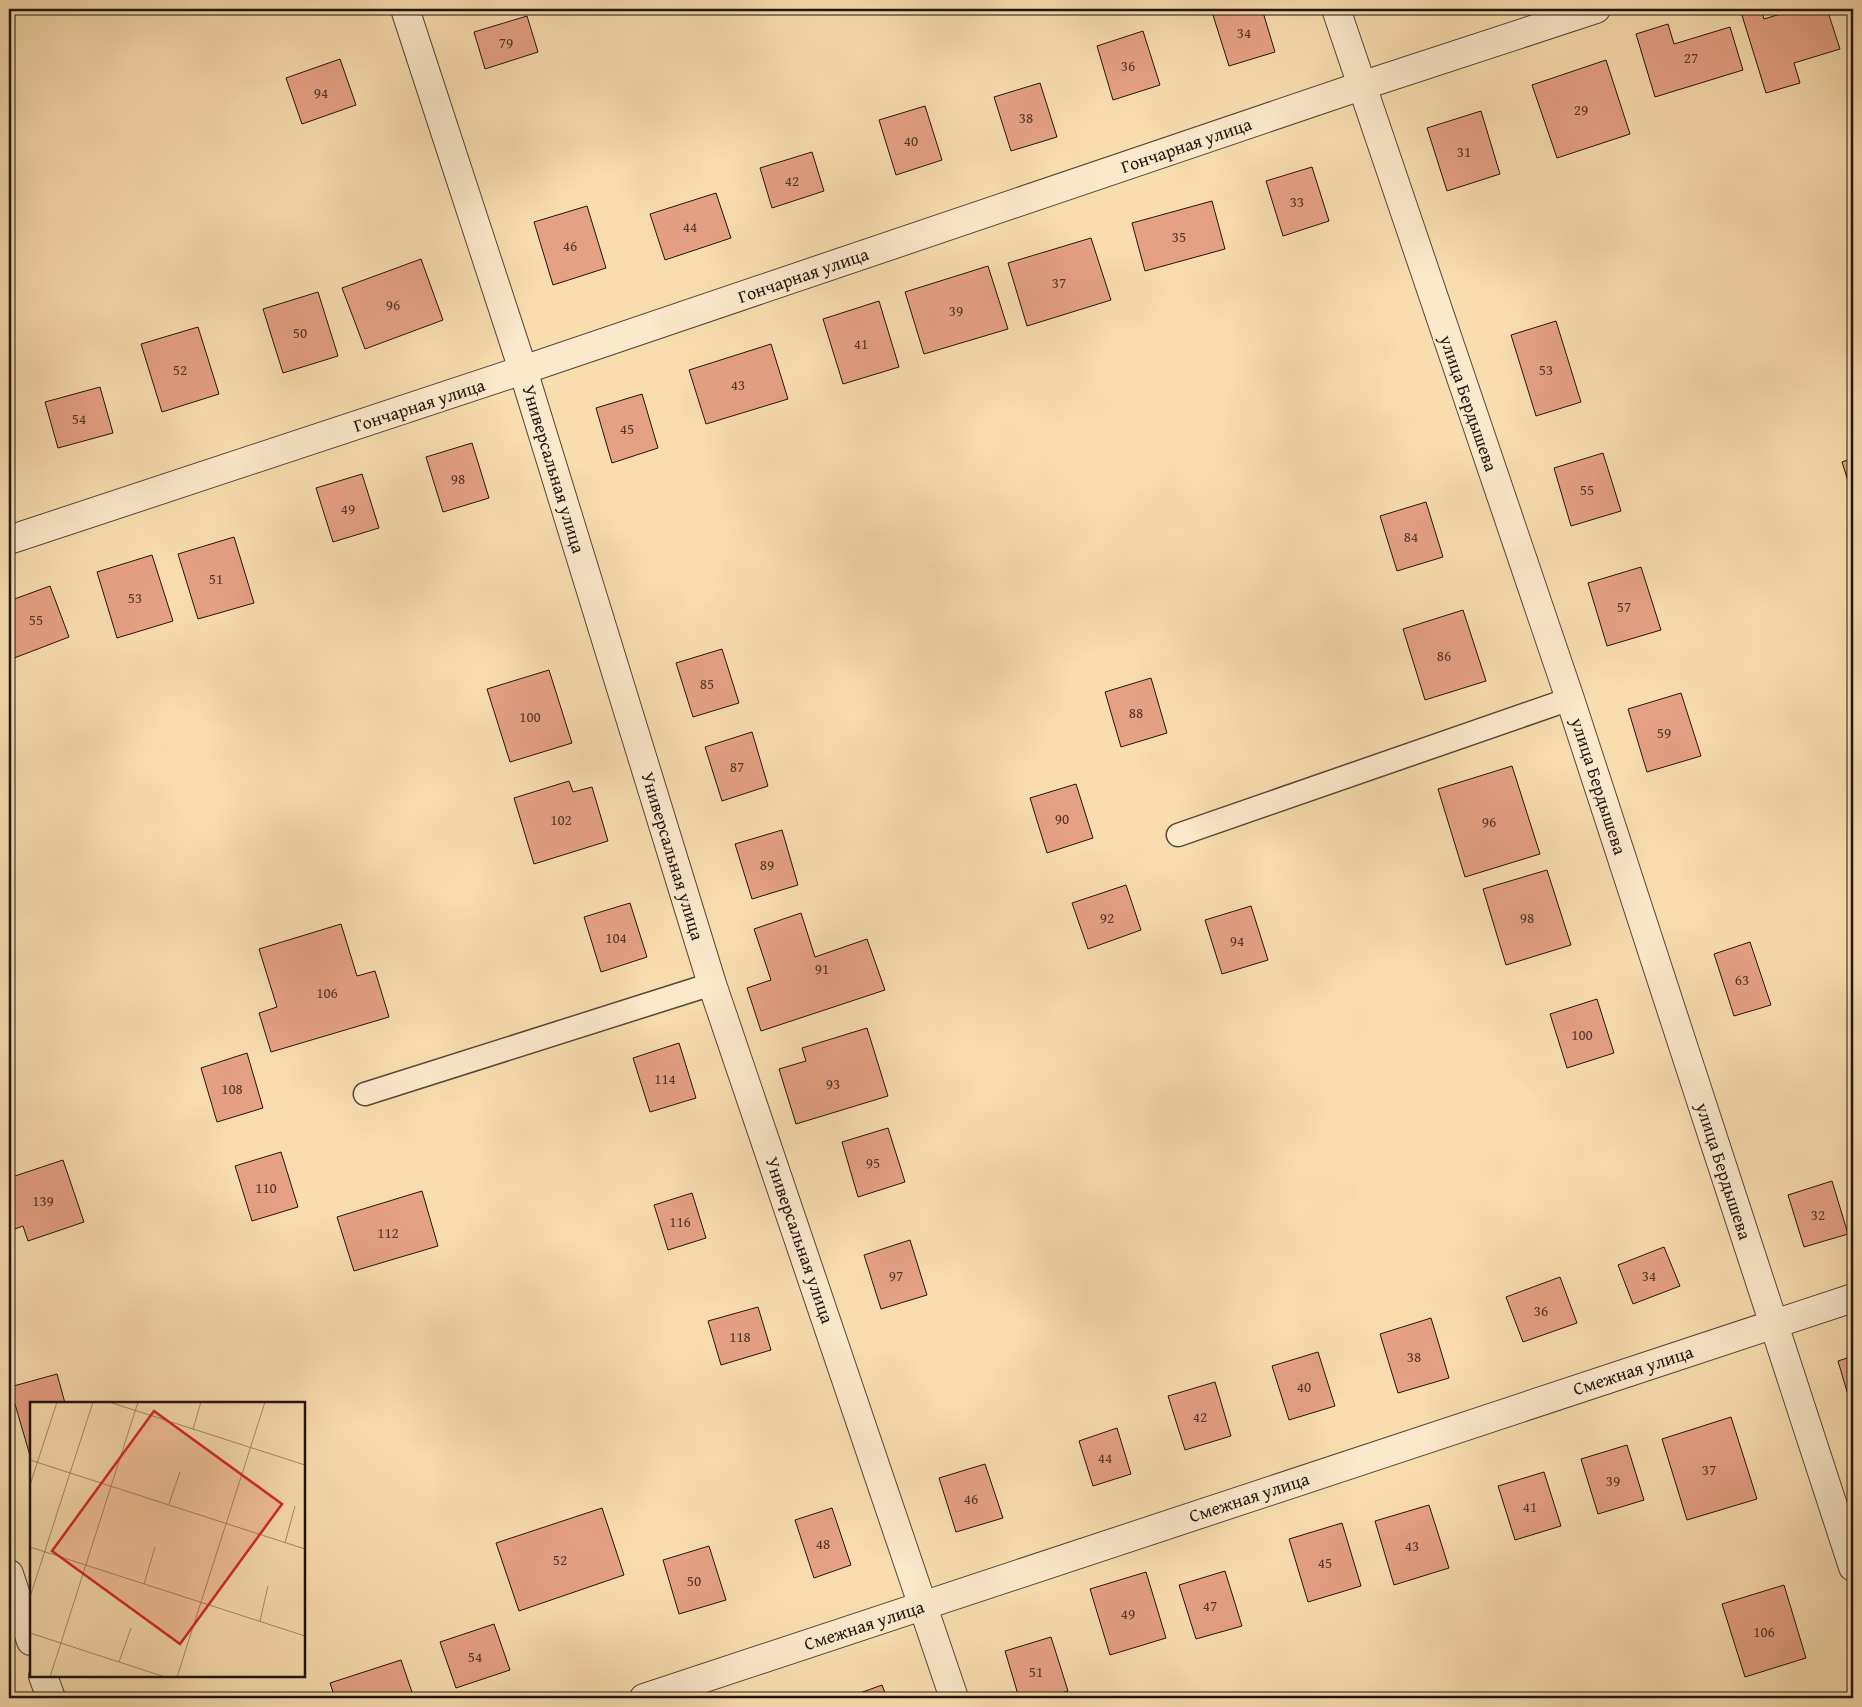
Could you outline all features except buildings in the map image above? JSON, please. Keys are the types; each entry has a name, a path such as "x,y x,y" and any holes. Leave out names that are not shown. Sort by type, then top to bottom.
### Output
{"street":[{"name":"Универсальная улица","path":"405,9 523,370 712,984 954,1698"},
{"name":"улица Бердышева","path":"1336,9 1570,699 1853,1567"},
{"name":"Гончарная улица","path":"9,540 523,370 1361,86 1596,9"},
{"name":"Смежная улица","path":"644,1698 1853,1298"},
{"path":"9,1574 30,1638"},
{"path":"43,1677 50,1698"}],"lane":[{"path":"1178,835 1570,699"},
{"path":"365,1094 712,984"}]}
